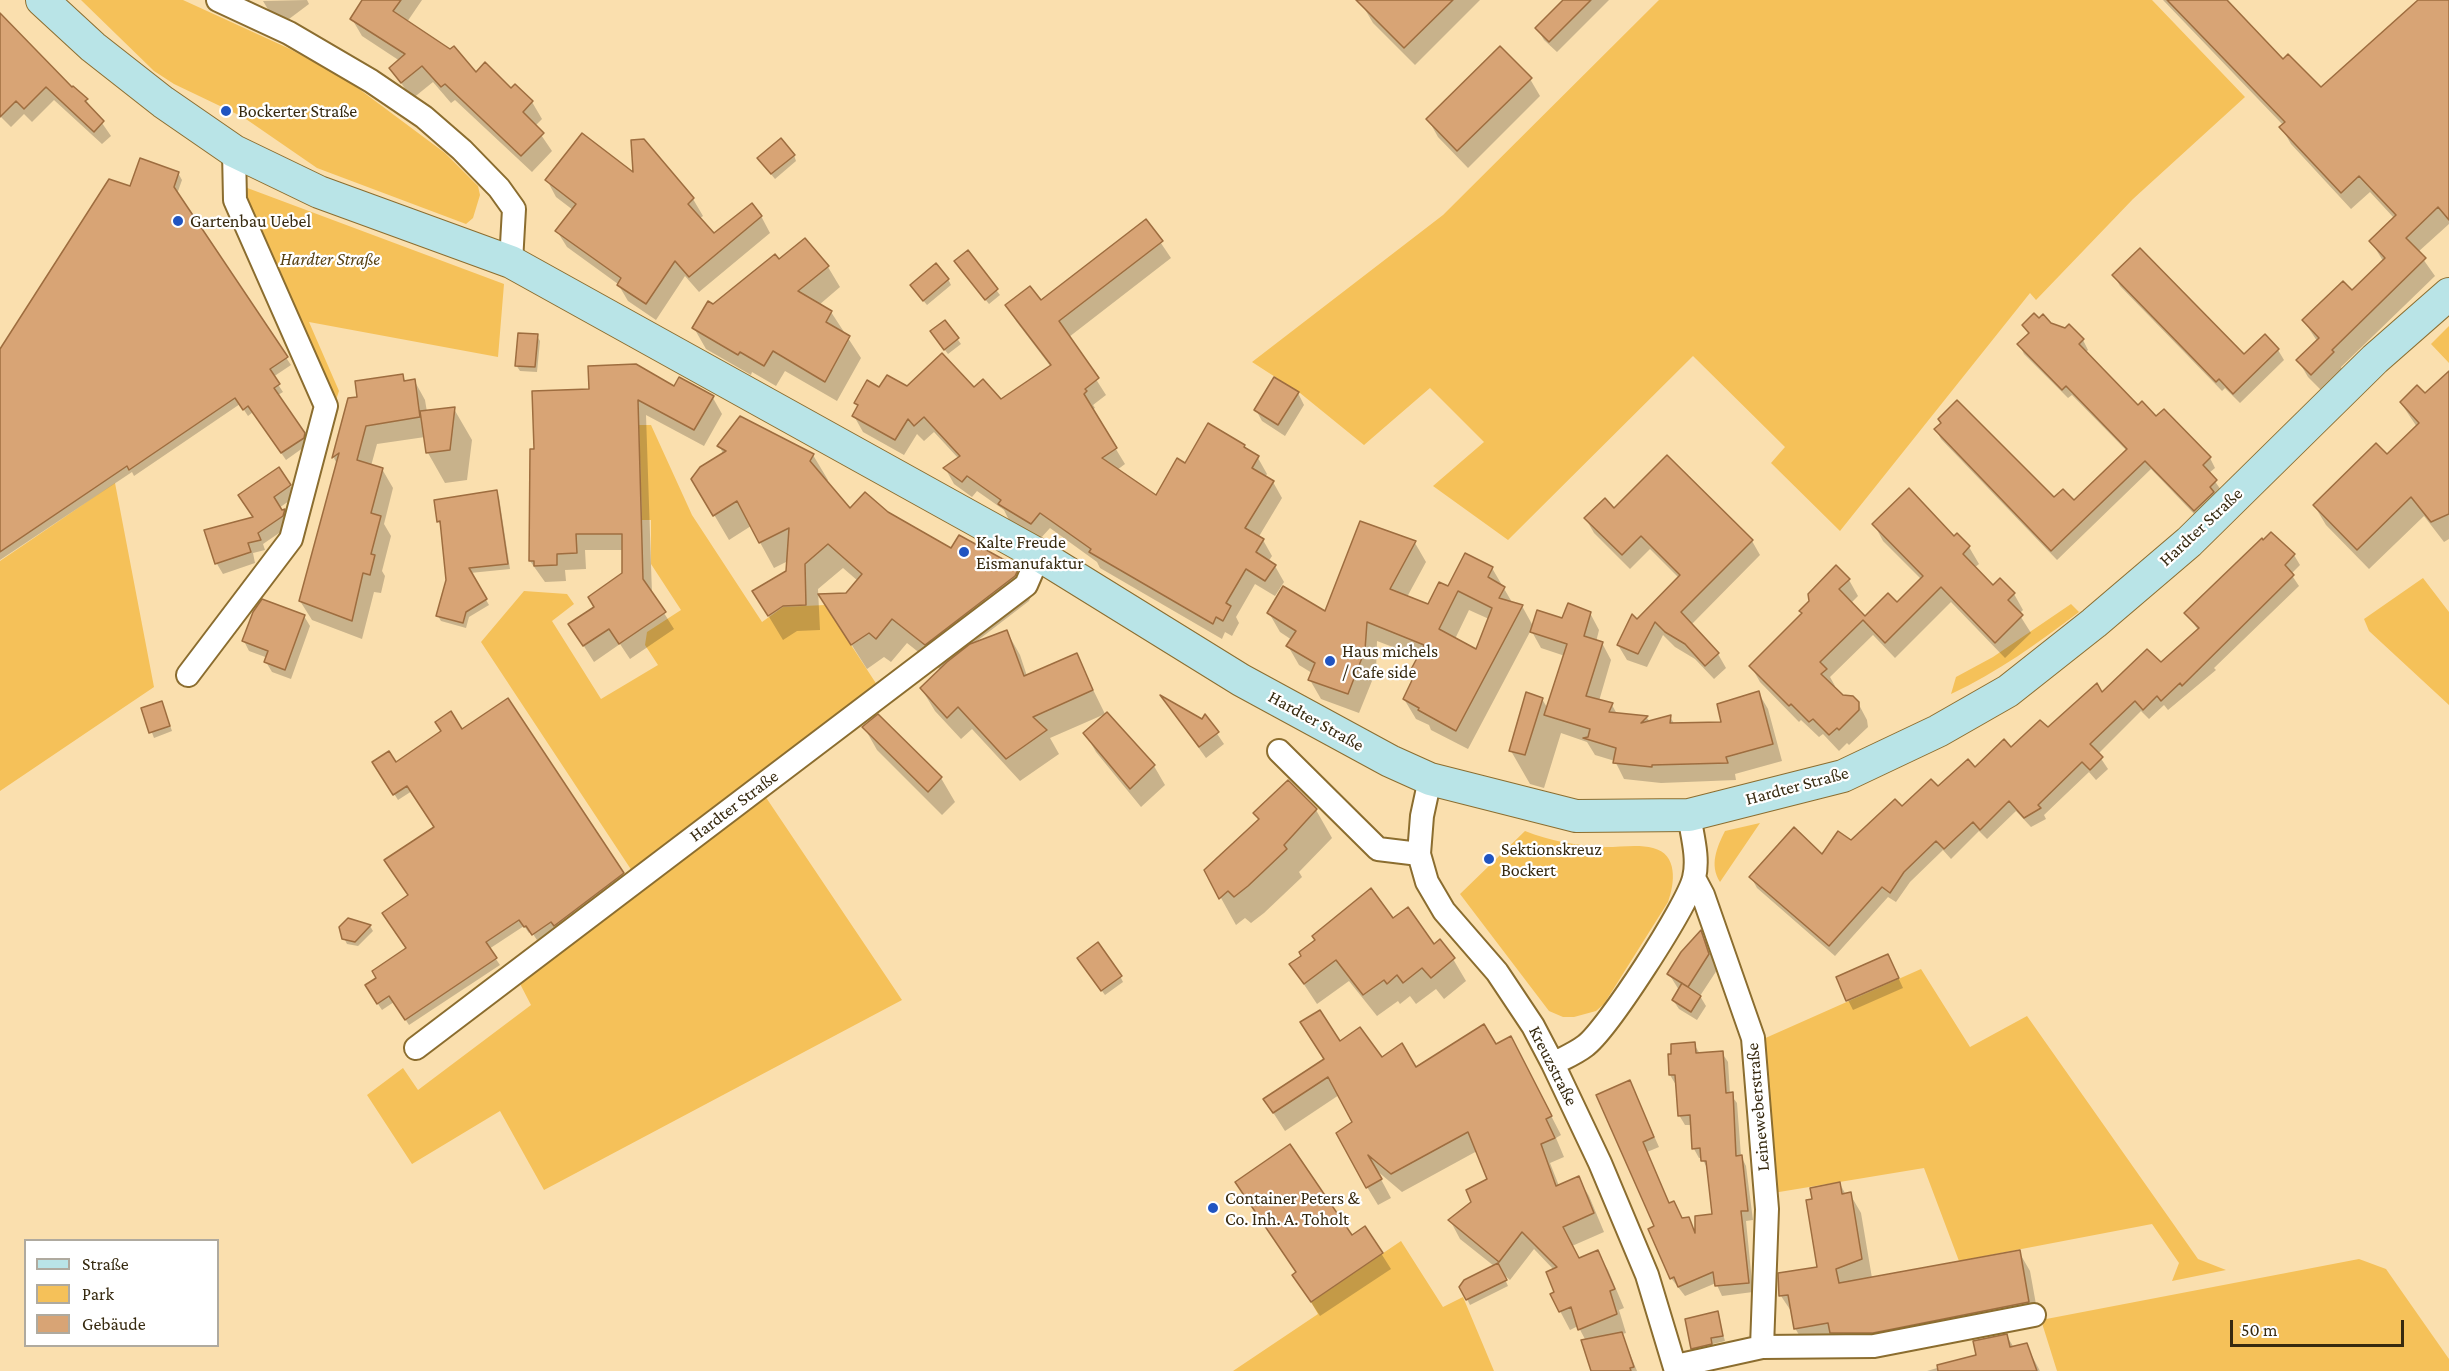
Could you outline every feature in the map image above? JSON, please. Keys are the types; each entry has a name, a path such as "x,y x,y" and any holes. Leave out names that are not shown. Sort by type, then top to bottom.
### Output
{"main road":[{"name":"Hardter Straße","path":"42,0 93,47 163,102 234,151 319,192 511,262 1039,555 1242,681 1390,761 1430,779 1576,816 1689,815 1843,776 1938,731 2008,691 2094,623 2189,542 2375,358 2449,294"}],"street":[{"path":"218,0 289,33 371,81 424,117 462,150 499,188 514,209 511,262"},
{"path":"188,675 291,539 326,406 235,200 234,151"},
{"name":"Hardter Straße","path":"416,1048 1026,585 1039,555"},
{"path":"1279,751 1378,849 1419,854"},
{"name":"Kreuzstraße","path":"1430,779 1422,816 1419,854 1427,882 1444,911 1497,972 1533,1026 1554,1064 1600,1163 1647,1275 1676,1369"},
{"name":"Leineweberstraße","path":"1554,1064 1586,1046 1605,1026 1682,906 1694,878 1696,859 1689,815"},
{"name":"Leineweberstraße","path":"1694,878 1703,895 1753,1038 1767,1209 1762,1347"},
{"path":"1676,1369 1762,1347 1874,1346 2034,1315"}],"green space":[{"path":"81,0 183,0 290,49 347,80 445,153 478,186 480,195 473,218 466,224 317,168 243,117 174,84 154,71"},
{"path":"1659,0 2152,0 2245,97 2133,199 2036,300 2030,293 1840,531 1771,463 1785,447 1693,356 1508,540 1433,486 1484,442 1430,388 1364,445 1300,393 1252,362 1443,215"},
{"path":"242,186 504,284 498,357 309,322 339,391 334,406 243,203"},
{"path":"2449,326 2449,363 2431,344"},
{"path":"639,425 651,425 692,515 762,622 783,607 825,605 879,688 634,874 481,642 524,591 567,594 574,604 552,621 601,699 658,665 645,645 647,632 681,610 651,564 651,520 642,520"},
{"path":"115,483 154,687 0,791 0,561"},
{"path":"2423,578 2449,612 2449,705 2369,631 2364,619"},
{"path":"2071,604 2079,612 2017,656 1951,694 1956,677 1993,657"},
{"path":"763,793 902,1000 544,1190 500,1111 412,1164 367,1095 403,1068 418,1090 531,1005 518,980"},
{"path":"1760,823 1720,882 1715,863 1717,850 1725,831"},
{"path":"1525,831 1544,838 1575,844 1653,848 1667,856 1671,863 1673,878 1668,902 1604,1004 1596,1011 1574,1017 1563,1017 1549,1011 1460,894"},
{"path":"1921,969 1970,1047 2027,1016 2198,1259 2226,1270 2172,1281 2179,1263 2152,1224 1959,1261 1924,1168 1773,1193 1761,1040"},
{"path":"1401,1241 1443,1307 1463,1297 1494,1371 1233,1371 1318,1314 1311,1302"},
{"path":"2359,1259 2386,1269 2449,1359 2449,1371 2057,1371 2041,1320"}],"building":[{"path":"362,0 401,0 393,11 450,49 454,46 476,72 485,62 511,88 515,84 533,101 523,112 544,133 521,156 445,84 441,87 422,66 401,83 389,68 405,54 350,19"},
{"path":"1356,0 1453,0 1404,48"},
{"path":"1563,0 1591,0 1549,42 1535,28"},
{"path":"2167,0 2227,0 2283,59 2288,54 2321,87 2418,0 2449,0 2449,220 2438,207 2406,238 2426,258 2332,350 2334,352 2311,375 2296,360 2319,338 2302,320 2343,281 2352,290 2385,258 2369,241 2396,215 2359,176 2341,193 2279,127 2285,122"},
{"path":"0,13 72,87 88,99 85,101 104,121 94,132 46,87 24,109 16,101 0,117"},
{"path":"1500,46 1532,78 1457,151 1426,119"},
{"path":"582,133 633,172 631,140 644,139 694,198 688,204 714,233 752,203 762,216 689,277 675,261 646,304 617,285 621,278 555,231 576,204 545,180"},
{"path":"781,138 795,155 771,174 757,158"},
{"path":"140,158 179,172 174,187 288,357 270,369 280,384 274,388 305,433 304,438 281,453 248,406 243,410 235,398 129,470 127,466 0,552 0,349 109,179 130,186"},
{"path":"1146,219 1163,241 1059,321 1099,378 1085,389 1087,391 1084,394 1117,448 1102,458 1156,495 1177,458 1185,463 1208,423 1259,456 1252,468 1274,481 1245,528 1264,539 1256,552 1276,565 1265,581 1246,569 1226,603 1231,606 1223,621 1216,617 1213,624 1089,552 1091,549 1040,513 1031,524 998,504 1001,500 967,476 962,482 943,468 960,456 924,417 914,426 908,419 895,440 852,416 858,405 854,403 867,380 879,387 887,375 907,386 942,353 974,387 983,379 1001,399 1051,365 1005,305 1030,286 1041,300"},
{"path":"805,238 829,266 798,291 832,311 826,322 850,336 825,382 773,351 764,366 740,352 738,355 692,328 708,301 713,304 775,254 779,259"},
{"path":"2140,248 2244,354 2265,334 2279,349 2233,394 2219,379 2216,382 2112,275"},
{"path":"968,250 998,289 985,300 954,261"},
{"path":"936,263 949,279 923,301 910,285"},
{"path":"2034,313 2039,318 2043,314 2051,323 2065,328 2069,324 2084,339 2079,344 2138,405 2142,401 2156,416 2164,409 2211,457 2203,465 2217,480 2210,487 2214,492 2194,511 2145,461 2051,551 1934,429 1941,423 1938,419 1957,400 2054,497 2063,489 2074,500 2127,449 2066,386 2062,390 2017,344 2029,333 2022,325"},
{"path":"945,320 959,338 944,350 930,331"},
{"path":"518,333 538,334 535,367 515,366"},
{"path":"636,364 674,386 679,377 714,396 694,430 638,400 643,579 666,612 619,644 609,629 583,646 568,624 594,607 588,597 622,573 622,534 576,534 577,553 557,554 557,565 534,566 534,561 529,561 530,449 534,449 532,391 589,389 588,366"},
{"path":"2449,371 2449,514 2431,522 2411,497 2357,550 2313,505 2376,443 2387,454 2419,423 2400,402 2417,385 2425,393"},
{"path":"403,374 404,381 415,379 420,417 366,426 357,460 383,468 371,513 381,516 371,554 375,555 370,575 363,573 352,621 299,601 339,453 332,458 348,398 357,397 355,381"},
{"path":"1274,377 1299,392 1278,425 1254,410"},
{"path":"455,407 450,450 426,453 420,411"},
{"path":"740,416 814,454 810,461 850,508 865,492 888,512 951,548 959,535 1019,568 1015,576 925,645 892,619 876,639 869,633 851,645 818,594 846,593 862,574 828,544 805,564 806,605 783,606 768,616 752,591 786,571 789,528 759,543 737,501 713,516 691,479 700,467 726,451 717,446"},
{"path":"1667,455 1753,540 1681,612 1719,653 1705,666 1685,644 1665,632 1655,622 1638,654 1617,645 1632,614 1637,619 1680,575 1641,536 1622,555 1584,518 1605,498 1614,508"},
{"path":"279,467 291,485 274,497 282,510 285,509 283,516 258,533 261,540 248,543 251,552 215,564 204,530 253,517 238,495"},
{"path":"1909,488 1954,536 1957,533 1970,546 1963,554 1993,585 2000,578 2015,593 2008,600 2023,615 1995,643 1941,587 1885,643 1863,620 1820,662 1827,669 1821,674 1843,695 1853,696 1859,702 1859,710 1839,730 1837,728 1829,735 1813,719 1809,722 1791,704 1789,706 1749,666 1802,613 1799,611 1809,601 1808,594 1836,565 1850,579 1839,589 1865,616 1888,593 1897,602 1923,576 1872,524"},
{"path":"497,490 508,564 469,568 487,599 466,612 463,623 436,616 446,580 440,521 437,522 434,500"},
{"path":"1360,521 1416,541 1390,589 1428,604 1439,582 1448,586 1465,553 1493,567 1488,577 1505,587 1499,598 1523,605 1456,731 1403,699 1414,676 1409,673 1424,645 1367,622 1365,650 1348,694 1308,680 1315,663 1286,646 1296,631 1267,613 1283,586 1325,611","holes":["1458,591 1492,608 1476,649 1439,629"]},
{"path":"2271,532 2295,554 2285,565 2294,575 2182,686 2180,683 2161,701 2157,696 2143,710 2135,701 2090,744 2103,757 2090,770 2082,762 2038,805 2041,808 2024,818 2009,801 1980,830 1973,822 1944,849 1936,841 1904,872 1890,893 1882,887 1829,946 1749,877 1794,827 1822,854 1838,831 1851,840 1895,799 1902,806 1931,779 1938,786 1968,759 1975,767 2004,739 2011,747 2040,720 2048,727 2097,683 2102,692 2147,649 2161,662 2199,628 2184,613"},
{"path":"262,599 305,615 285,670 264,662 268,651 242,641 253,612"},
{"path":"1568,603 1591,612 1584,636 1603,642 1586,696 1613,703 1609,712 1648,716 1641,723 1671,715 1670,723 1721,722 1717,704 1759,691 1773,744 1726,757 1728,763 1652,765 1652,767 1613,763 1616,748 1583,738 1588,737 1590,729 1544,715 1567,644 1530,632 1537,610 1562,618"},
{"path":"1007,630 1024,676 1077,653 1093,690 1033,717 1047,730 1006,759 958,707 947,718 920,688 970,644"},
{"path":"1526,692 1543,698 1525,755 1509,751"},
{"path":"1160,695 1202,719 1205,714 1219,732 1199,747"},
{"path":"508,698 624,873 554,926 551,922 532,935 519,920 486,942 497,958 405,1020 389,996 377,1004 365,985 376,978 372,971 406,948 382,913 408,895 384,860 434,827 407,786 393,795 372,762 389,751 396,762 441,731 435,722 451,711 462,729"},
{"path":"162,701 170,726 149,733 141,708"},
{"path":"1107,712 1155,765 1130,789 1083,733"},
{"path":"878,714 942,777 928,792 862,727"},
{"path":"1288,780 1317,809 1284,845 1287,849 1248,886 1234,897 1228,891 1219,899 1204,870 1259,819 1253,813"},
{"path":"1371,888 1393,918 1408,907 1434,944 1440,939 1455,958 1431,978 1422,968 1403,983 1397,975 1387,984 1384,980 1363,995 1336,960 1304,984 1289,964 1301,956 1299,952 1315,940 1312,936"},
{"path":"348,918 371,925 355,942 342,939 339,927"},
{"path":"1701,930 1709,954 1688,987 1667,974 1681,952"},
{"path":"1098,942 1122,976 1101,991 1077,958"},
{"path":"1888,954 1899,978 1846,1001 1836,977"},
{"path":"1682,983 1701,996 1691,1012 1672,1000"},
{"path":"1320,1010 1340,1041 1360,1027 1382,1057 1402,1043 1416,1067 1484,1024 1496,1044 1511,1036 1552,1116 1546,1119 1555,1138 1541,1144 1556,1186 1579,1176 1594,1213 1563,1227 1579,1258 1598,1250 1615,1289 1610,1291 1617,1314 1578,1330 1571,1307 1559,1312 1550,1294 1554,1292 1546,1272 1557,1267 1522,1232 1499,1262 1448,1220 1471,1202 1466,1190 1487,1179 1468,1132 1391,1174 1368,1155 1382,1179 1366,1188 1336,1133 1352,1122 1328,1077 1273,1113 1263,1099 1324,1059 1300,1022"},
{"path":"1695,1042 1696,1053 1723,1051 1726,1093 1733,1092 1736,1156 1742,1155 1748,1211 1741,1211 1749,1283 1715,1286 1713,1272 1678,1287 1674,1277 1670,1279 1648,1229 1654,1226 1596,1095 1630,1080 1654,1137 1643,1142 1669,1203 1674,1201 1682,1218 1689,1217 1695,1233 1695,1216 1712,1214 1706,1161 1701,1161 1700,1148 1692,1149 1690,1115 1678,1116 1675,1075 1669,1075 1668,1054 1671,1054 1671,1044"},
{"path":"1290,1144 1352,1235 1365,1226 1383,1253 1311,1302 1292,1275 1296,1272 1235,1182"},
{"path":"1840,1182 1842,1194 1851,1192 1862,1259 1836,1269 1839,1283 2020,1250 2029,1302 1873,1333 1830,1333 1828,1323 1794,1329 1788,1295 1779,1296 1778,1273 1817,1267 1806,1200 1812,1199 1810,1188"},
{"path":"1498,1263 1507,1280 1466,1300 1459,1287 1464,1280"},
{"path":"1718,1311 1723,1336 1711,1338 1712,1344 1691,1349 1685,1319"},
{"path":"1622,1332 1634,1367 1630,1368 1631,1371 1591,1371 1581,1340"},
{"path":"2007,1334 2010,1347 2027,1343 2037,1371 1938,1371 1937,1365 1976,1355 1973,1341"}],"place":[{"name":"Bockerter Straße","path":"226,111"},
{"name":"Gartenbau Uebel","path":"178,221"},
{"name":"Kalte Freude Eismanufaktur","path":"964,552"},
{"name":"Haus michels / Cafe side","path":"1330,661"},
{"name":"Sektionskreuz Bockert","path":"1489,859"},
{"name":"Container Peters & Co. Inh. A. Toholt","path":"1213,1208"}]}
